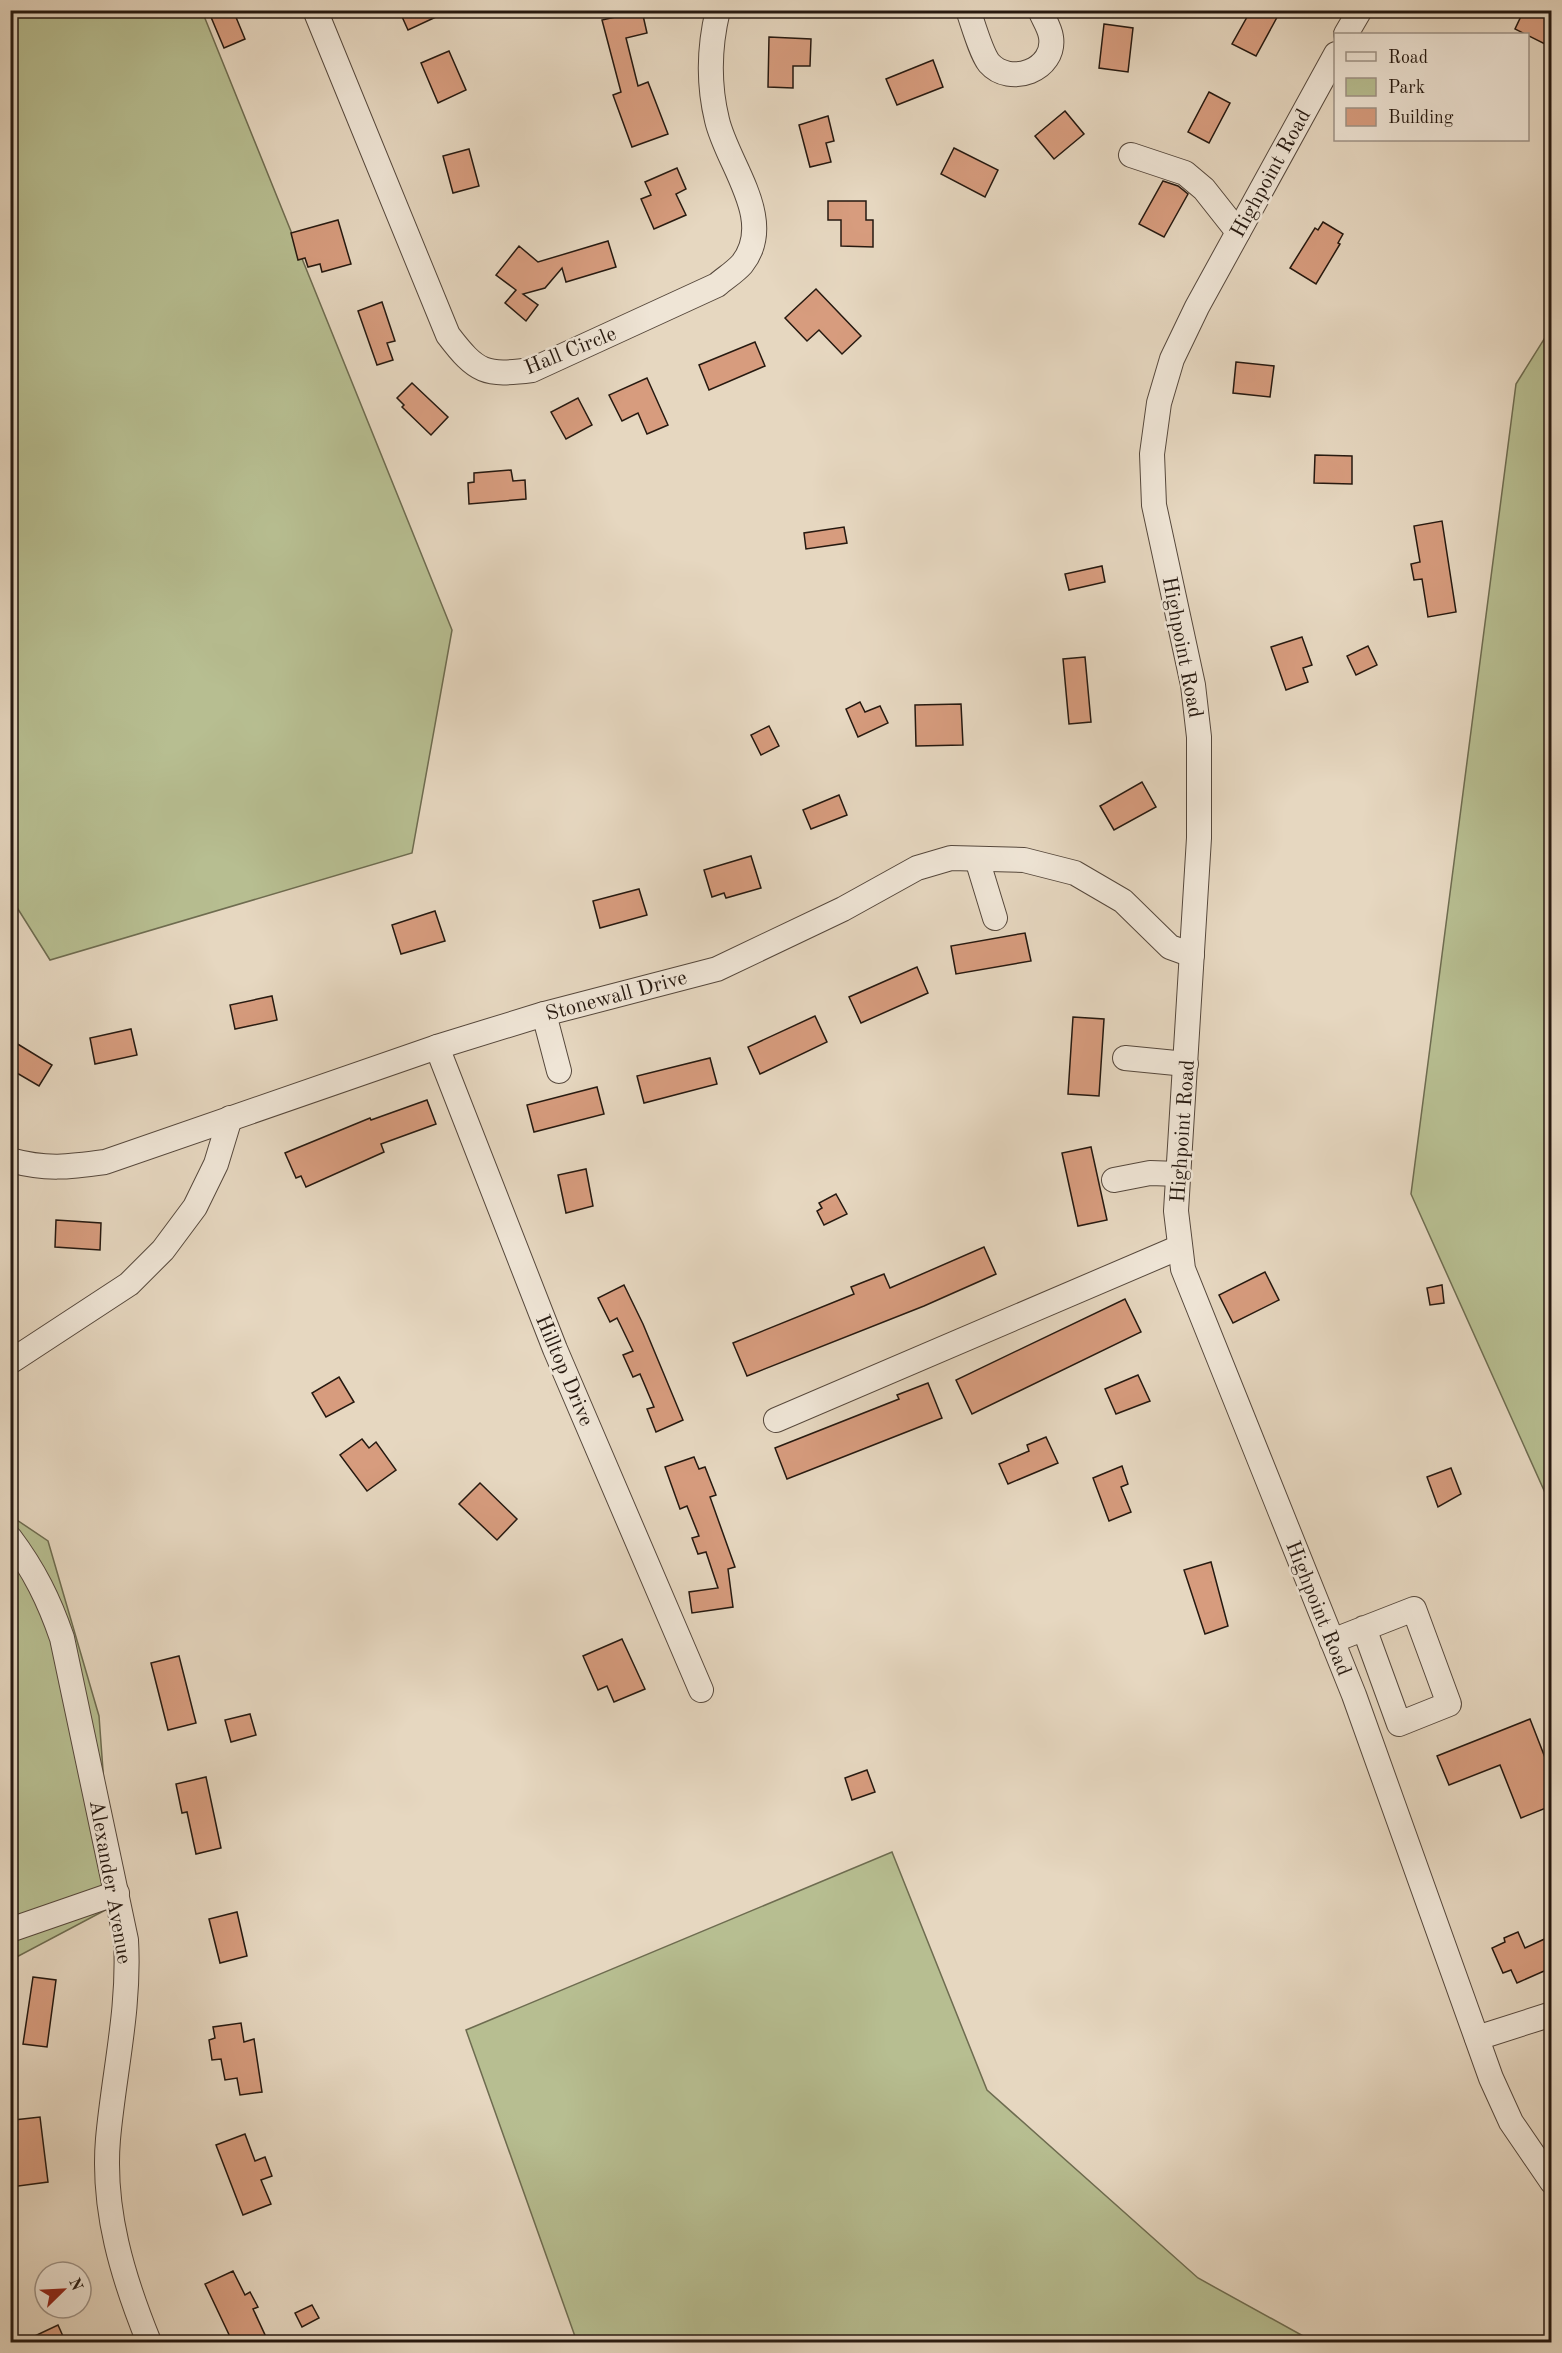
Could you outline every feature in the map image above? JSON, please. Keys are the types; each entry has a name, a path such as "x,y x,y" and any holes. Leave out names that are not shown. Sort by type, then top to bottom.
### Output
{"street":[{"name":"Hall Circle","path":"315,10 448,335 469,362 499,374 532,370 717,285 742,263 753,240 754,214 717,121 709,64 718,10"},
{"path":"968,10 989,63 1007,75 1030,73 1047,57 1052,37 1040,10"},
{"path":"1347,33 1360,10"},
{"name":"Highpoint Road","path":"1334,56 1197,306 1172,359 1159,403 1152,454 1154,505 1193,685 1199,737 1199,838 1176,1211 1183,1269 1332,1641 1477,2038 1511,2122 1551,2182"},
{"path":"1131,155 1185,172 1204,189 1238,232"},
{"name":"Stonewall Drive","path":"10,1160 60,1169 105,1162 436,1047 544,1014 717,969 843,909 917,868 951,858 1024,860 1075,873 1123,901 1170,947 1192,956"},
{"path":"977,859 995,918"},
{"path":"544,1014 559,1071"},
{"name":"Hilltop Drive","path":"436,1047 555,1349 701,1690"},
{"path":"1125,1058 1186,1064"},
{"path":"10,1362 129,1284 163,1250 200,1197 216,1164 230,1119"},
{"path":"1114,1180 1150,1173 1179,1174"},
{"path":"776,1420 1180,1246"},
{"name":"Alexander Avenue","path":"10,1538 35,1571 51,1604 62,1638 126,1940 128,1983 108,2141 108,2186 112,2230 131,2298 149,2343"},
{"path":"1332,1641 1364,1628 1414,1609 1449,1704 1399,1724 1364,1628"},
{"path":"10,1930 117,1893"},
{"path":"1477,2038 1551,2014"}],"green space":[{"path":"11,11 202,11 452,630 412,853 50,960 11,898"},
{"path":"1551,328 1551,1506 1411,1194 1516,384"},
{"path":"11,1516 48,1541 99,1716 113,1906 11,1960"},
{"path":"892,1852 987,2090 1198,2278 1314,2342 577,2342 466,2030"}],"building":[{"path":"208,10 233,10 245,39 224,48"},
{"path":"399,10 451,10 408,30"},
{"path":"1251,10 1281,10 1256,56 1232,44"},
{"path":"1524,10 1535,10 1551,18 1551,47 1529,36 1529,33 1515,29"},
{"path":"642,11 647,33 626,38 638,86 648,82 668,134 632,147 613,95 621,92 602,20"},
{"path":"1104,24 1133,28 1128,72 1099,68"},
{"path":"769,37 811,39 810,66 793,66 793,88 768,87"},
{"path":"449,51 466,90 438,103 421,63"},
{"path":"933,60 943,87 897,105 886,79"},
{"path":"1209,92 1230,103 1209,143 1188,132"},
{"path":"1065,111 1084,134 1054,159 1035,136"},
{"path":"828,116 834,141 826,143 831,162 810,167 799,125"},
{"path":"954,148 998,170 985,197 941,174"},
{"path":"469,149 479,186 453,193 443,156"},
{"path":"677,168 686,189 676,194 686,215 654,229 641,199 651,195 645,182"},
{"path":"1163,181 1178,186 1188,194 1164,237 1139,224"},
{"path":"828,201 866,201 866,220 873,220 873,247 841,246 841,220 828,220"},
{"path":"338,220 351,264 322,272 320,264 308,267 305,258 298,260 291,233"},
{"path":"1323,222 1343,234 1338,243 1340,244 1316,284 1290,268 1315,228 1318,230"},
{"path":"608,241 616,267 566,282 562,268 545,288 523,294 538,305 526,321 505,303 516,290 496,275 519,246 538,262"},
{"path":"816,289 861,336 842,354 819,330 807,341 785,318"},
{"path":"382,302 395,341 387,343 393,360 377,365 358,311"},
{"path":"755,342 765,366 709,390 699,365"},
{"path":"1236,362 1274,366 1270,397 1233,393"},
{"path":"647,378 668,425 647,434 638,413 622,421 609,395"},
{"path":"412,383 448,417 431,435 402,407 404,405 397,398"},
{"path":"578,398 592,425 566,439 551,412"},
{"path":"1315,455 1352,456 1352,484 1314,483"},
{"path":"511,470 513,481 525,480 526,499 469,504 468,483 474,482 474,473"},
{"path":"1442,521 1456,612 1428,617 1422,579 1414,580 1411,564 1420,562 1414,526"},
{"path":"844,527 847,543 806,549 804,533"},
{"path":"1102,566 1105,582 1069,590 1065,574"},
{"path":"1302,637 1312,665 1303,668 1308,682 1286,690 1271,647"},
{"path":"1368,646 1377,665 1356,675 1347,656"},
{"path":"1085,657 1091,722 1069,724 1063,659"},
{"path":"860,702 865,712 880,706 888,723 858,737 846,709"},
{"path":"961,704 963,745 916,746 915,705"},
{"path":"769,726 779,746 761,755 751,735"},
{"path":"1142,782 1156,807 1114,830 1100,806"},
{"path":"839,795 847,815 811,829 803,810"},
{"path":"751,856 761,888 726,898 724,893 712,897 704,870"},
{"path":"639,889 647,915 600,928 593,901"},
{"path":"435,911 445,941 401,954 392,925"},
{"path":"1025,933 1031,961 956,974 951,946"},
{"path":"917,967 928,993 861,1023 849,997"},
{"path":"272,996 277,1020 235,1029 230,1005"},
{"path":"815,1016 827,1042 760,1074 748,1047"},
{"path":"1073,1017 1104,1019 1099,1096 1068,1094"},
{"path":"131,1029 137,1055 95,1064 90,1038"},
{"path":"16,1043 52,1065 39,1086 10,1069 10,1052"},
{"path":"710,1058 717,1084 644,1103 637,1076"},
{"path":"597,1087 604,1114 534,1132 527,1105"},
{"path":"427,1100 436,1124 381,1144 384,1152 306,1187 301,1176 296,1178 285,1153 370,1118 371,1120"},
{"path":"1091,1147 1107,1220 1078,1226 1062,1153"},
{"path":"586,1169 593,1206 566,1213 558,1175"},
{"path":"836,1194 847,1214 824,1225 817,1211 822,1208 819,1203"},
{"path":"56,1220 101,1223 100,1250 55,1247"},
{"path":"984,1247 996,1274 924,1306 747,1376 733,1343 854,1294 851,1287 884,1274 890,1288"},
{"path":"1265,1272 1279,1300 1233,1323 1219,1295"},
{"path":"624,1285 683,1420 656,1432 647,1409 654,1407 640,1374 633,1377 623,1355 633,1351 617,1318 610,1322 598,1298"},
{"path":"1442,1285 1444,1303 1430,1305 1427,1288"},
{"path":"1125,1299 1141,1332 972,1414 956,1380"},
{"path":"1138,1375 1150,1401 1116,1414 1105,1389"},
{"path":"339,1377 354,1402 326,1417 312,1393"},
{"path":"928,1383 942,1418 787,1479 775,1448 899,1399 897,1395"},
{"path":"1046,1437 1058,1463 1008,1484 999,1464 1029,1451 1027,1445"},
{"path":"362,1439 369,1448 376,1442 396,1470 367,1491 340,1455"},
{"path":"694,1457 699,1469 705,1467 716,1495 710,1497 735,1567 728,1569 733,1607 692,1613 689,1592 718,1588 706,1552 698,1554 692,1538 699,1536 687,1506 680,1509 665,1467"},
{"path":"1122,1466 1128,1484 1121,1487 1131,1512 1109,1521 1093,1478"},
{"path":"1451,1468 1461,1494 1438,1507 1427,1477"},
{"path":"480,1483 517,1519 497,1540 459,1504"},
{"path":"1211,1562 1228,1626 1205,1634 1184,1570"},
{"path":"622,1639 645,1689 614,1702 607,1686 598,1690 583,1656"},
{"path":"179,1656 196,1723 168,1730 151,1663"},
{"path":"250,1714 256,1735 231,1742 225,1720"},
{"path":"1530,1719 1551,1773 1551,1806 1521,1818 1500,1765 1449,1785 1437,1756"},
{"path":"867,1770 875,1792 852,1800 845,1778"},
{"path":"206,1777 221,1848 196,1854 187,1812 182,1813 176,1784"},
{"path":"237,1912 247,1956 220,1963 209,1919"},
{"path":"1518,1932 1525,1948 1551,1936 1551,1968 1517,1983 1511,1970 1503,1973 1492,1948 1505,1942 1504,1938"},
{"path":"33,1977 56,1980 47,2047 23,2044"},
{"path":"241,2023 244,2042 254,2039 262,2092 240,2095 237,2078 225,2080 221,2059 212,2060 209,2040 215,2038 213,2027"},
{"path":"40,2117 48,2182 11,2187 10,2138 16,2137 14,2120"},
{"path":"245,2134 255,2161 265,2157 272,2176 261,2180 271,2204 243,2215 216,2145"},
{"path":"233,2271 245,2295 250,2292 258,2307 253,2309 266,2337 253,2343 233,2343 205,2284"},
{"path":"312,2305 319,2318 302,2327 295,2313"},
{"path":"58,2325 66,2343 20,2343"}]}
